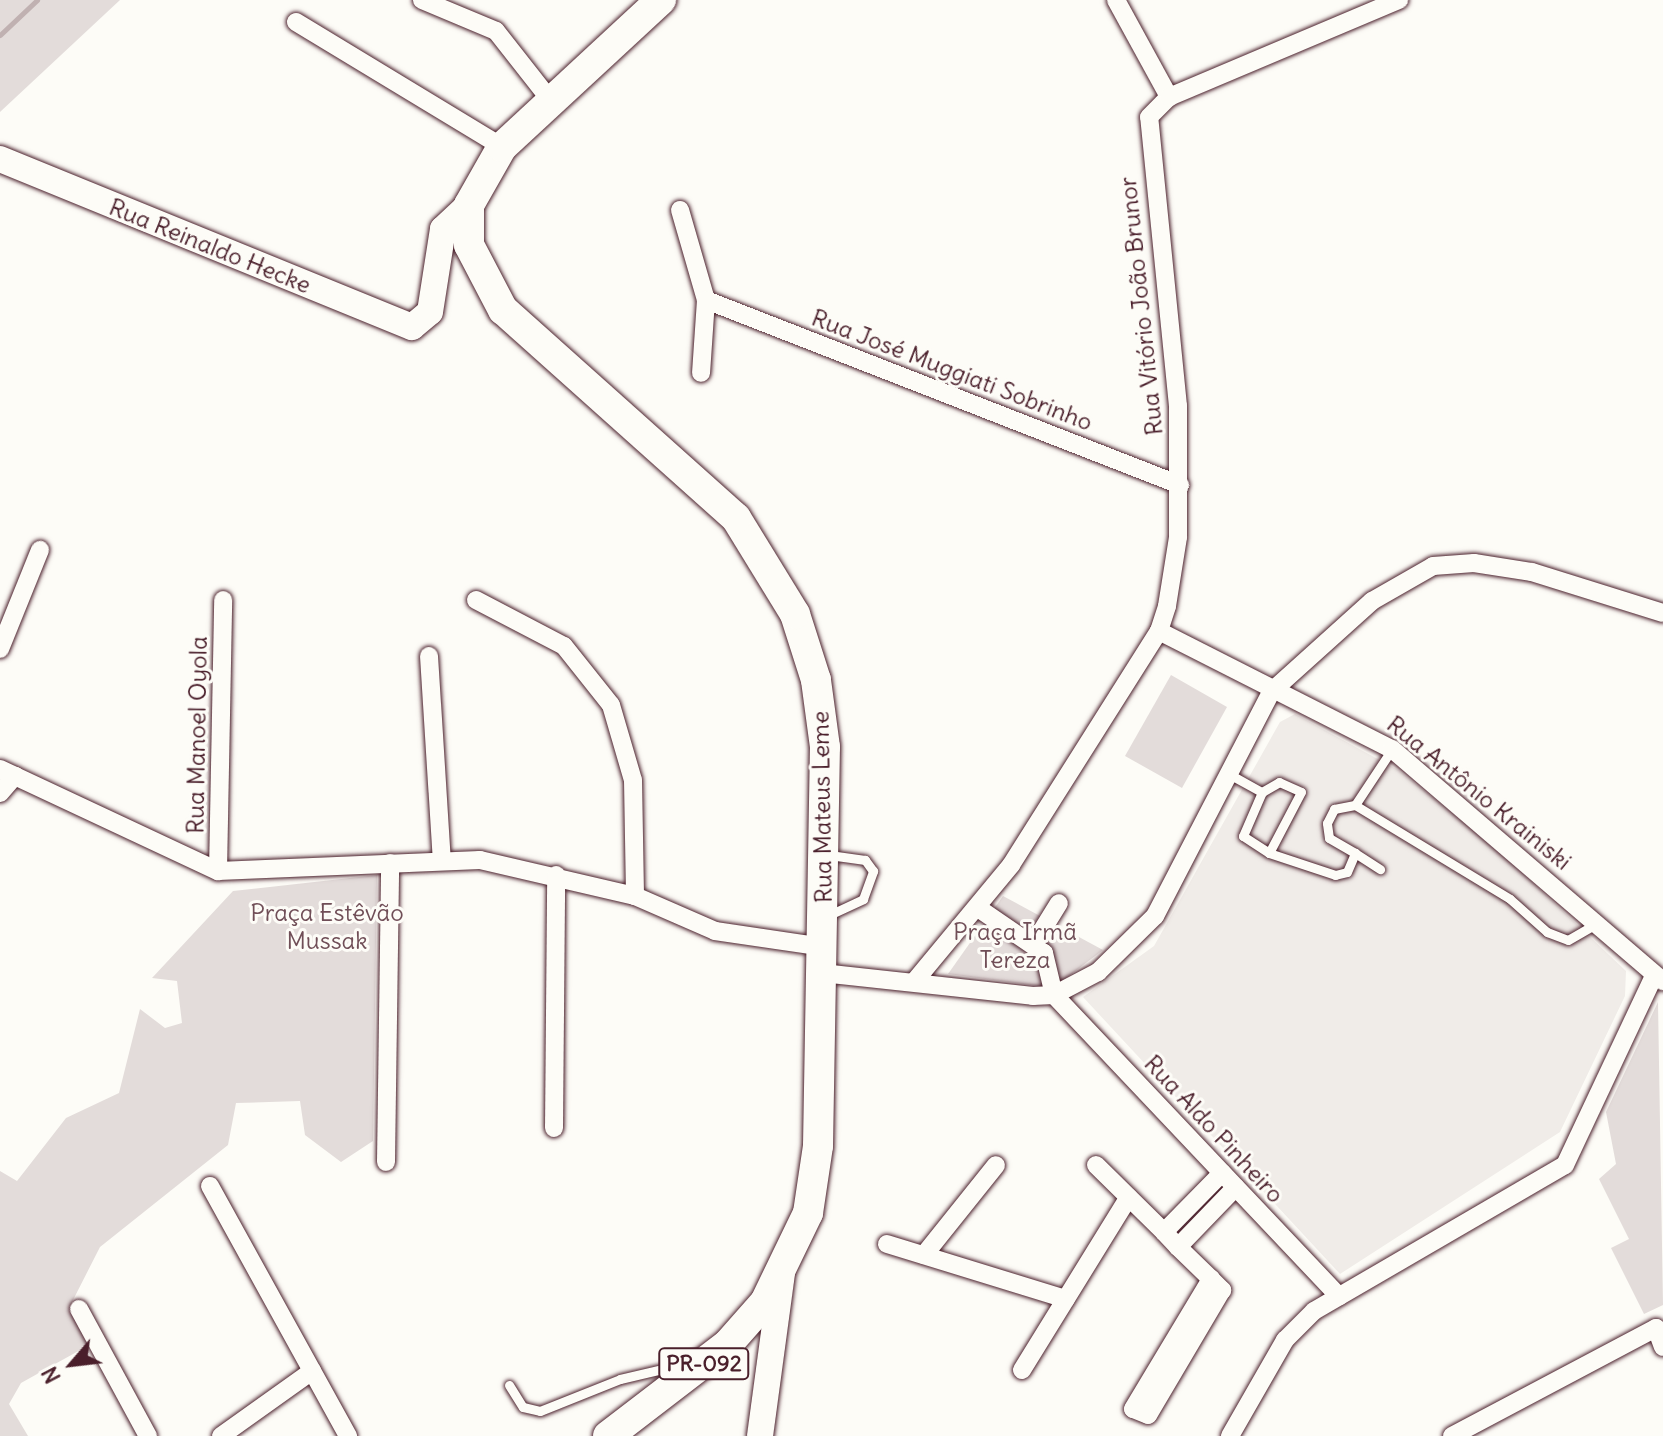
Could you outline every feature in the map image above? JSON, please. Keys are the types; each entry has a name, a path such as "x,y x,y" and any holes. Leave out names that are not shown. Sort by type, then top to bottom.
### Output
{"main road":[{"path":"469,205 502,147 661,0"},
{"name":"Rua Mateus Leme","path":"469,205 471,254 498,304 710,491 780,582 807,645 823,716 825,854 815,1182 782,1273"},
{"name":"PR-092","path":"608,1436 711,1358 746,1326 782,1273"}],"street":[{"path":"422,0 496,31 551,101"},
{"path":"1116,0 1169,97 1395,1"},
{"path":"296,22 502,147"},
{"name":"Rua Vitório João Brunor","path":"914,982 978,908 1159,631 1178,537 1180,485 1174,353 1146,130 1169,97"},
{"name":"Rua Reinaldo Hecke","path":"0,159 403,325 420,326 430,312 443,229 469,205"},
{"path":"680,210 706,300 701,373"},
{"name":"Rua José Muggiati Sobrinho","path":"706,300 1180,485"},
{"path":"0,649 40,550"},
{"path":"0,793 7,772 218,871 442,860 502,863 635,896 715,931 823,946 914,982 1054,995 1140,937 1271,692 1360,610 1433,566 1474,563 1532,572 1663,613"},
{"name":"Rua Manoel Oyola","path":"218,871 223,600"},
{"path":"476,600 564,646 611,705 633,780 635,896"},
{"name":"Rua Antônio Krainiski","path":"1159,631 1271,692 1339,717 1392,749 1658,978"},
{"path":"429,656 442,860"},
{"path":"386,1162 390,863"},
{"path":"554,1128 556,875"},
{"path":"1033,945 1059,903"},
{"path":"978,908 1044,953 1054,995"},
{"path":"1230,1436 1285,1340 1339,1296 1565,1165 1658,978"},
{"name":"Rua Aldo Pinheiro","path":"1054,995 1339,1296"},
{"path":"924,1255 996,1165"},
{"path":"1096,1165 1129,1197 1178,1247 1211,1279 1222,1290 1148,1415 1133,1409 1211,1279"},
{"path":"1164,1232 1222,1173"},
{"path":"210,1186 348,1436"},
{"path":"1178,1247 1236,1187"},
{"path":"1022,1370 1129,1197"},
{"path":"887,1244 1066,1299"},
{"name":"Rua Mateus Leme","path":"760,1436 782,1273"},
{"path":"79,1309 148,1436"},
{"path":"1452,1436 1656,1328 1663,1347"},
{"path":"221,1436 312,1371"}],"lane":[{"path":"1355,805 1392,749"},
{"path":"1229,774 1262,792"},
{"path":"1269,853 1301,792 1279,782 1262,792 1243,836 1269,853 1335,875 1347,872 1355,853"},
{"path":"1380,869 1329,838 1327,823 1334,809 1355,805 1510,899 1547,932 1568,940 1596,924"},
{"path":"823,946 863,899 873,871 865,860 825,854"},
{"path":"509,1385 523,1407 540,1411 620,1379 711,1358"}],"shaded area":[{"path":"1295,714 1398,770 1495,847 1626,971 1625,996 1560,1132 1340,1274 1083,997 1154,946 1280,722"}],"green space":[{"path":"0,0 120,0 0,112"},
{"path":"1171,675 1227,707 1182,788 1125,756"},
{"name":"Praça Estêvão Mussak","path":"377,875 373,1141 341,1162 305,1135 300,1101 236,1103 228,1145 100,1247 70,1306 91,1344 21,1383 9,1404 28,1436 0,1436 0,1171 17,1181 66,1118 119,1093 140,1009 165,1028 182,1023 177,981 152,978 233,891"},
{"name":"Praça Irmã Tereza","path":"1003,896 1103,950 1053,988 948,974"},
{"path":"1658,1002 1663,1305 1644,1314 1611,1248 1629,1239 1599,1179 1616,1164 1606,1112"}],"waterway":[{"path":"0,35 37,0"}]}
